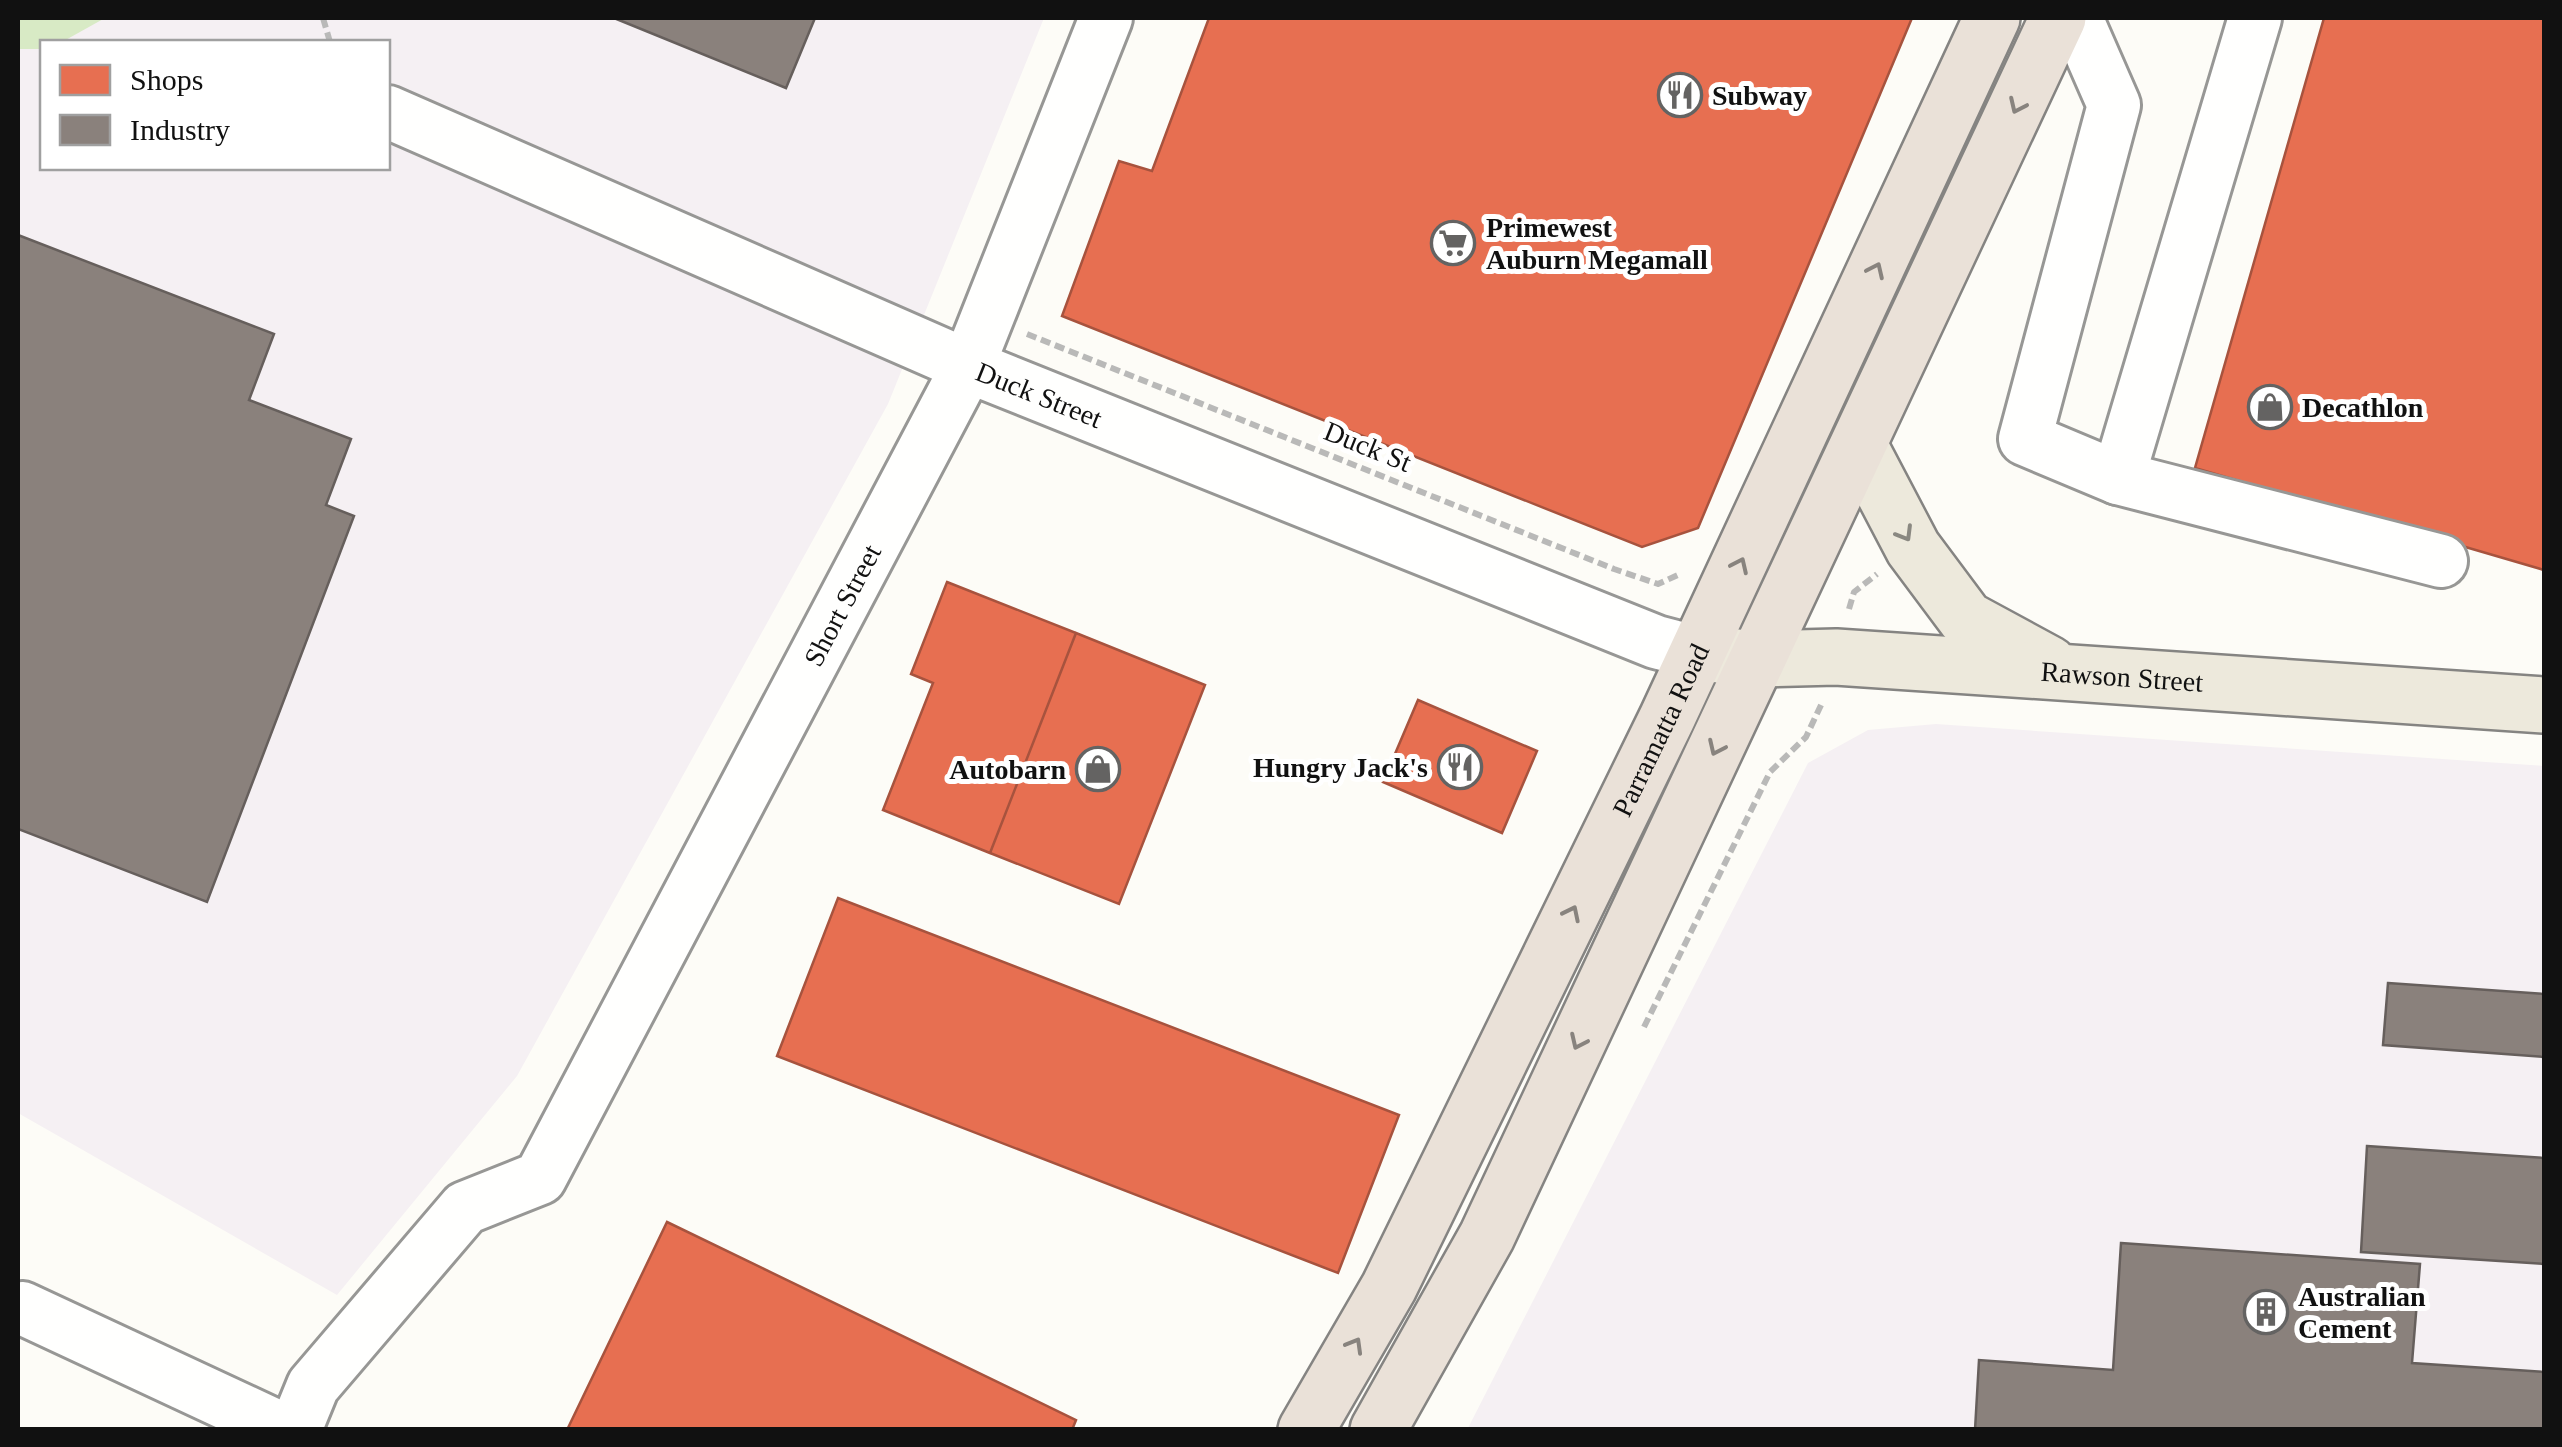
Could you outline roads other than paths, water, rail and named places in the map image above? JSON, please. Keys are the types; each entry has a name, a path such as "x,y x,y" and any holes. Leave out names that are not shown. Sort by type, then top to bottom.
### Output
{"highway":[{"name":"Parramatta Road","path":"1306,1430 1389,1288 1698,653 1992,18"},
{"name":"Parramatta Road","path":"1378,1430 1486,1236 1860,447 2058,18"}],"main road":[{"path":"1860,447 1913,548 1966,618 2062,672"},
{"name":"Rawson Street","path":"1698,653 1758,659 1836,657 2544,705"}],"street":[{"name":"Short Street","path":"295,1430 313,1386 465,1208 540,1178 968,366 1106,18"},
{"path":"2076,18 2114,105 2026,439 2118,478 2440,561"},
{"path":"2118,478 2255,18"},
{"name":"Duck Street","path":"390,113 968,366 1656,642 1698,653"},
{"path":"22,1308 284,1430"}],"place":[{"name":"Subway","path":"1680,95"},
{"name":"Primewest Auburn Megamall","path":"1453,243"},
{"name":"Decathlon","path":"2270,407"},
{"name":"Hungry Jack's","path":"1460,767"},
{"name":"Autobarn","path":"1098,769"},
{"name":"Australian Cement","path":"2266,1312"}]}
